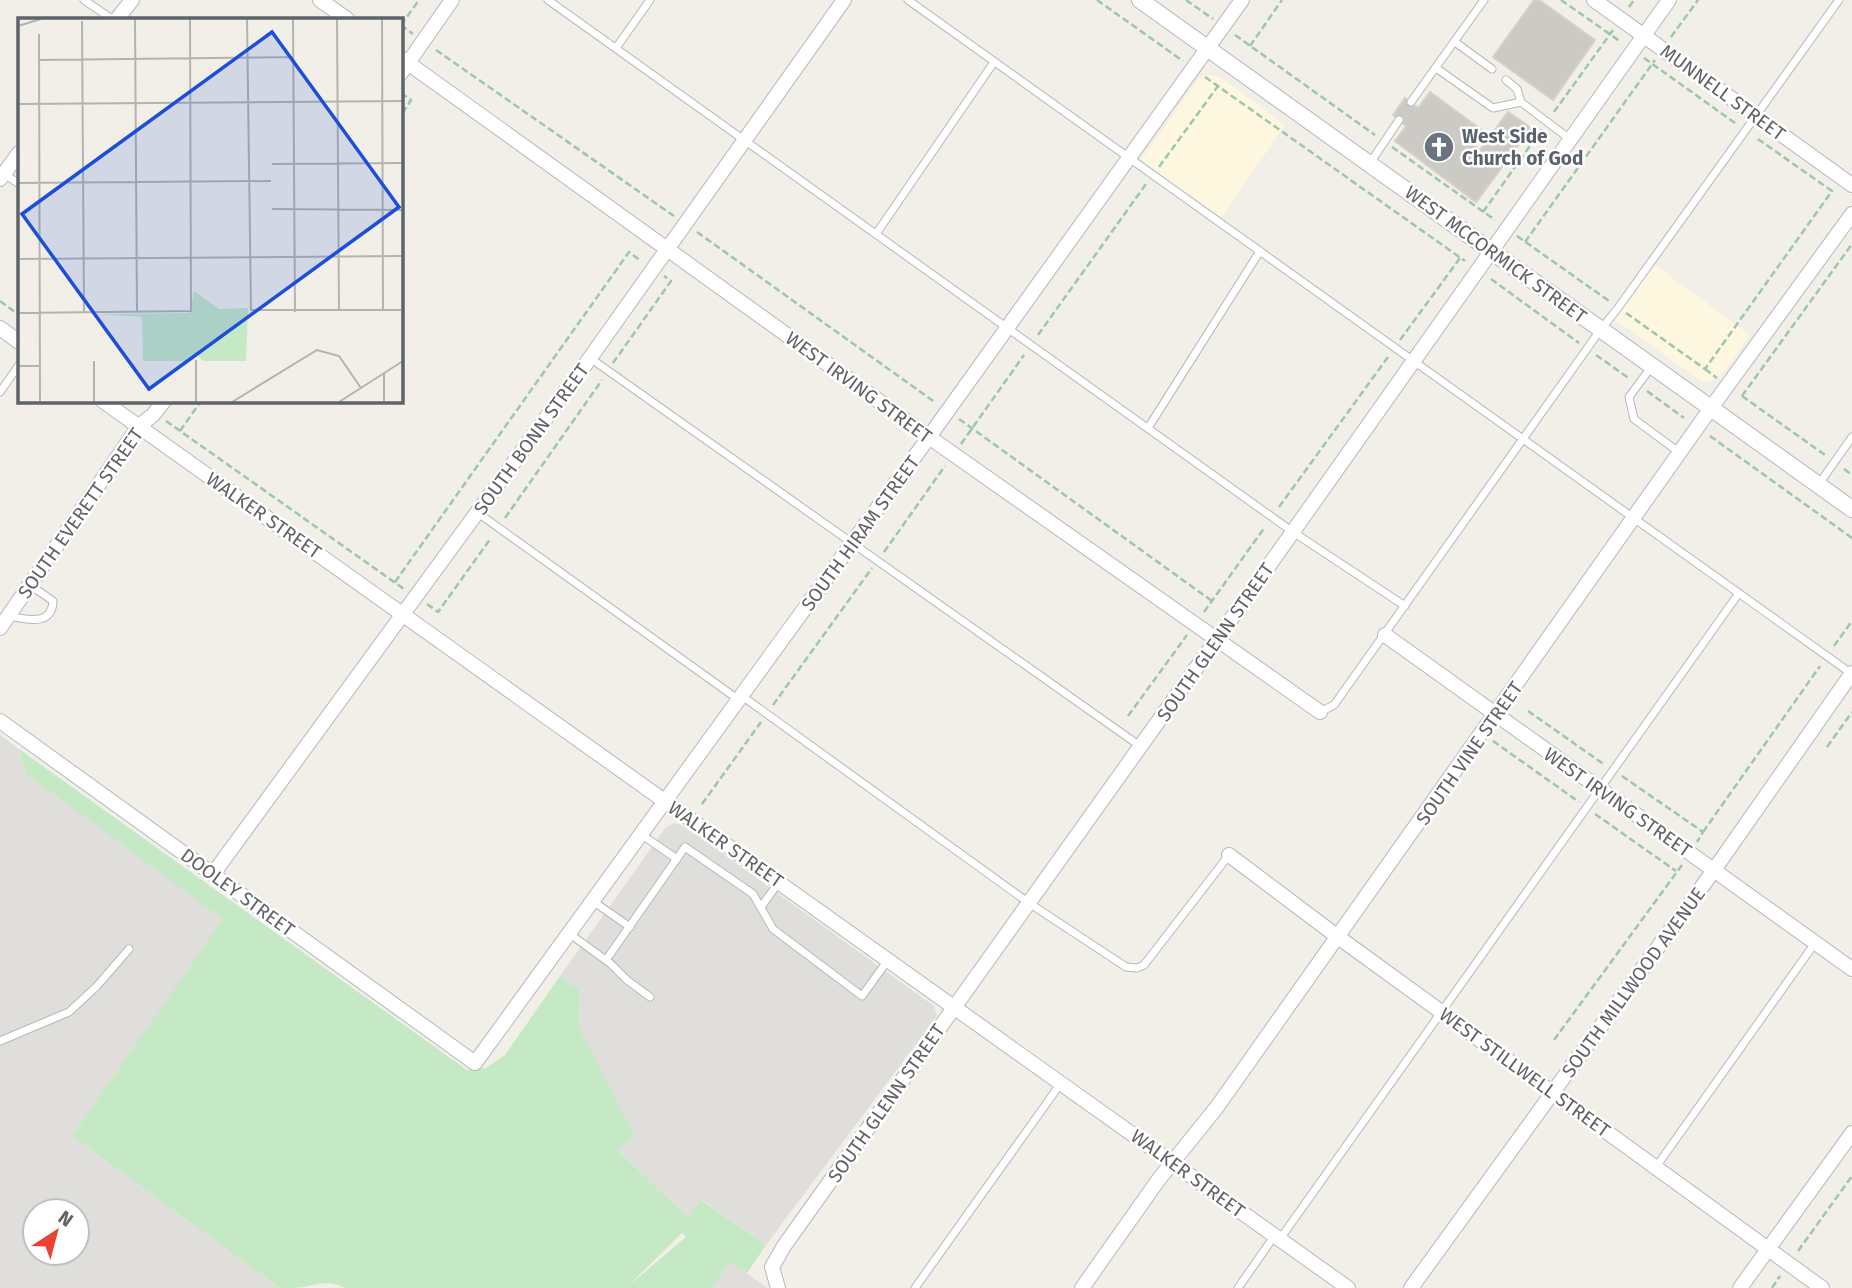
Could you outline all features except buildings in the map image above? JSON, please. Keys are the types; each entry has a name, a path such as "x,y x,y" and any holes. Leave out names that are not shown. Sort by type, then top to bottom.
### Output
{"street":[{"path":"118,18 132,0"},
{"path":"320,0 346,18"},
{"path":"403,65 452,0"},
{"name":"SOUTH BONN STREET","path":"213,874 590,358 844,0"},
{"name":"WEST MCCORMICK STREET","path":"1140,0 1852,509"},
{"name":"SOUTH HIRAM STREET","path":"475,1063 929,438 1242,0"},
{"name":"MUNNELL STREET","path":"1594,0 1852,185"},
{"name":"SOUTH GLENN STREET","path":"777,1287 772,1267 783,1246 1670,0"},
{"name":"WEST IRVING STREET","path":"403,65 1320,712"},
{"path":"1,174 18,154"},
{"name":"SOUTH VINE STREET","path":"1082,1288 1172,1162 1217,1107 1711,408 1852,214"},
{"path":"0,328 18,341"},
{"name":"WALKER STREET","path":"104,402 1348,1288"},
{"name":"SOUTH EVERETT STREET","path":"4,622 139,426 159,407"},
{"name":"WEST IRVING STREET","path":"1385,635 1852,970"},
{"name":"SOUTH MILLWOOD AVENUE","path":"1411,1288 1714,870 1852,674"},
{"name":"DOOLEY STREET","path":"0,721 475,1063"},
{"name":"WEST STILLWELL STREET","path":"1229,855 1822,1288"},
{"path":"1740,1288 1852,1133"}],"lane":[{"path":"85,0 111,18"},
{"path":"548,0 1293,532 1405,607"},
{"path":"616,48 650,0"},
{"path":"908,0 1852,674"},
{"path":"1411,102 1484,0"},
{"path":"1320,712 1334,705 1839,0"},
{"path":"1455,42 1492,69"},
{"path":"876,234 994,62"},
{"path":"1436,68 1493,108 1521,102"},
{"path":"1506,80 1517,89 1521,102 1571,140"},
{"path":"1369,163 1399,120"},
{"path":"1,174 18,183"},
{"path":"1148,428 1260,251"},
{"path":"590,358 1141,746"},
{"path":"0,391 18,366"},
{"path":"1652,366 1629,397 1634,419 1680,453"},
{"path":"1818,485 1852,437"},
{"path":"478,513 1029,902 1126,967 1144,965 1229,855"},
{"path":"4,622 43,620 49,616 53,601 30,584"},
{"path":"1238,1288 1441,1012 1739,593"},
{"path":"642,835 677,859"},
{"path":"606,960 685,847 752,894 773,929 862,996 888,959"},
{"path":"761,907 779,881"},
{"path":"594,902 629,927"},
{"path":"570,934 650,997"},
{"path":"1656,1167 1815,943"},
{"path":"0,1041 69,1012 129,950"},
{"path":"915,1288 1061,1083"}],"path":[{"path":"402,24 419,0"},
{"path":"1186,0 1852,475"},
{"path":"1250,46 1282,0"},
{"path":"1561,0 1832,191 1705,369"},
{"path":"1483,212 1634,0"},
{"path":"1525,242 1698,0"},
{"path":"402,26 1212,601"},
{"path":"402,94 411,100 402,114"},
{"path":"1742,396 1852,244"},
{"path":"1128,716 1460,257"},
{"path":"0,301 18,314"},
{"path":"180,431 200,402"},
{"path":"159,407 180,431 395,582"},
{"path":"1554,1040 1690,853 1852,621"},
{"path":"1528,711 1703,832"},
{"path":"1827,747 1852,712"},
{"path":"1772,1288 1852,1176"}],"shaded area":[{"path":"1208,75 1220,77 1285,125 1221,218 1141,160 1199,78"},
{"path":"1651,262 1750,335 1726,370 1717,378 1708,382 1700,380 1613,318"},
{"path":"0,735 19,749 26,774 224,919 72,1136 280,1288 0,1288"},
{"path":"675,823 687,828 934,1006 937,1016 766,1245 702,1200 689,1218 617,1150 635,1137 578,1025 580,990 560,976 666,827"},
{"path":"730,1261 767,1288 712,1288"}],"green space":[{"path":"19,749 467,1070 486,1068 505,1055 560,976 580,990 578,1025 635,1137 617,1150 689,1218 701,1200 766,1245 747,1273 730,1262 712,1288 345,1288 324,1283 280,1288 72,1136 223,919 26,774","holes":["682,1233 686,1237 633,1282"]}],"place":[{"name":"West Side Church of God","path":"1439,147"}]}
